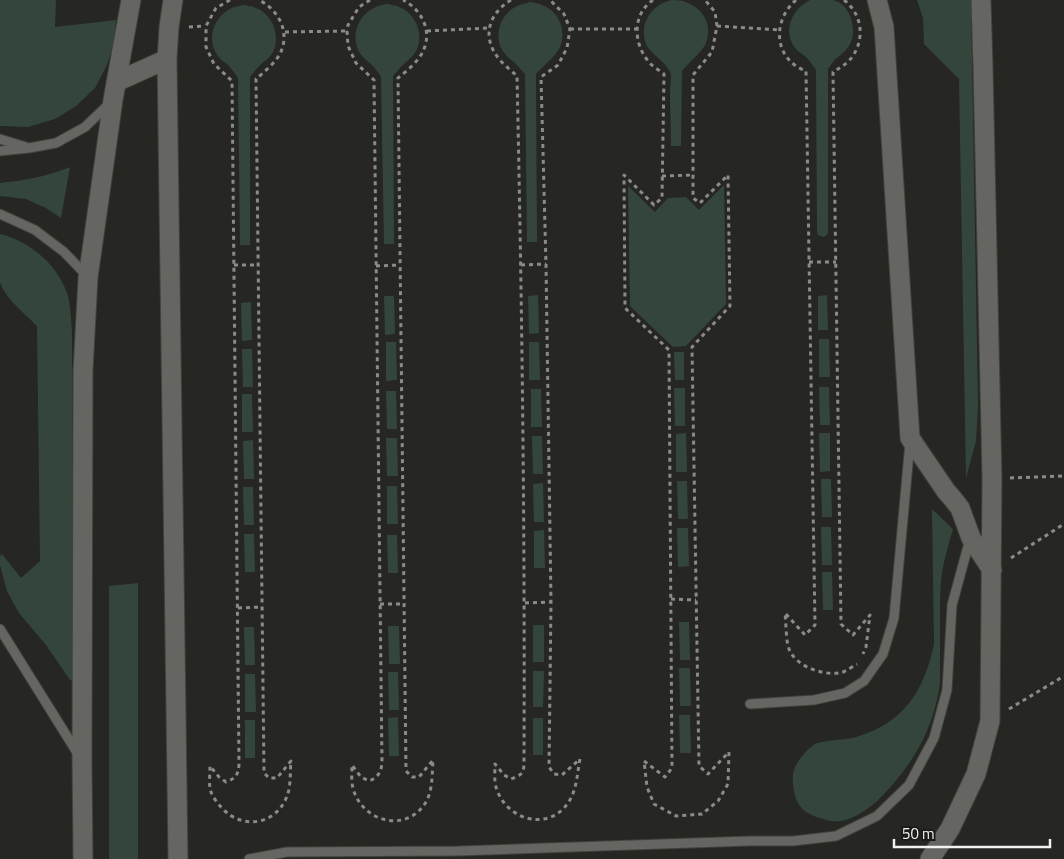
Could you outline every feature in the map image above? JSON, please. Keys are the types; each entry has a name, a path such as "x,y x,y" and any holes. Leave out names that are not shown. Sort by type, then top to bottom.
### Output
{"street":[{"path":"83,859 83,372 88,278 114,91 131,0"},
{"path":"173,0 169,27 168,59 178,859"},
{"path":"877,0 884,27 910,438 946,491 960,508 971,538 992,570"},
{"path":"930,859 950,830 976,774 990,721 992,479 981,0"},
{"path":"114,91 168,59"}],"lane":[{"path":"0,151 56,143 85,127 114,91"},
{"path":"0,138 29,148"},
{"path":"0,214 35,230 64,252 88,278"},
{"path":"750,704 814,700 845,693 864,681 883,654 894,618 910,438"},
{"path":"249,859 287,852 458,851 793,841 836,836 877,816 909,785 934,738 947,690 952,605 971,538"},
{"path":"0,629 82,759"}],"path":[{"path":"230,0 216,8 206,26 206,47 214,64 232,81 239,773 226,782 219,778 210,766 210,788 216,802 229,816 247,823 268,819 282,806 288,794 291,761 277,778 269,778 264,773 256,79 282,51 285,32 278,16 259,0"},
{"path":"370,0 359,7 347,31 348,46 356,63 374,80 381,772 376,778 369,781 361,777 352,765 352,787 359,801 372,815 390,822 410,818 424,805 430,793 433,760 419,776 412,777 406,772 398,78 414,64 424,50 427,31 421,15 403,0"},
{"path":"511,0 502,6 493,17 489,28 491,44 495,54 501,62 518,76 525,603 524,770 520,776 512,780 504,775 495,764 495,786 502,800 514,814 532,820 553,816 567,804 574,790 580,759 562,775 554,774 549,767 551,602 541,77 558,65 567,48 570,29 564,14 549,0"},
{"path":"653,0 648,3 640,15 636,29 637,43 648,62 664,74 662,198 654,206 624,174 625,308 669,350 672,768 665,777 644,761 646,787 654,804 676,816 702,814 718,801 728,784 729,752 708,774 699,766 692,347 730,306 728,175 700,203 693,198 693,76 712,52 717,26 715,12 706,0"},
{"path":"796,0 782,17 779,30 780,43 786,55 795,65 806,71 814,625 804,635 785,613 789,649 798,663 829,673 844,672 858,663"},
{"path":"844,0 850,4 857,16 861,29 860,43 854,55 845,65 833,72 841,624 853,635 870,615 866,647 862,655"},
{"path":"717,26 779,30"},
{"path":"427,31 489,28"},
{"path":"570,29 636,29"},
{"path":"285,32 347,31"},
{"path":"662,176 694,175"},
{"path":"809,262 836,262"},
{"path":"521,265 546,264"},
{"path":"234,265 258,265"},
{"path":"376,266 400,265"},
{"path":"992,479 1064,476"},
{"path":"992,570 1064,524"},
{"path":"671,599 696,600"},
{"path":"525,603 551,602"},
{"path":"380,604 404,604"},
{"path":"238,608 262,607"},
{"path":"990,721 1064,676"}],"green space":[{"path":"0,0 56,0 55,27 116,20 114,43 107,65 95,88 76,106 55,119 28,127 0,126"},
{"path":"673,0 682,1 697,8 706,20 708,28 705,45 682,71 681,146 671,146 670,72 666,65 652,53 644,38 645,23 648,16 665,2"},
{"path":"810,0 833,0 839,2 851,17 853,30 853,36 848,47 828,69 828,230 827,235 823,237 818,235 817,230 816,70 793,45 789,30 795,13 804,3"},
{"path":"917,0 971,0 978,406 976,441 966,478 959,79 924,44 923,18"},
{"path":"530,2 541,4 553,12 560,22 563,35 558,50 536,74 537,242 527,242 525,74 501,48 498,38 502,21 508,12 516,6"},
{"path":"387,4 398,6 410,14 419,30 417,49 393,76 394,244 384,244 381,77 359,52 355,37 358,25 365,14 377,6"},
{"path":"236,6 255,7 266,15 273,25 276,38 276,44 271,55 250,77 250,245 240,245 238,78 218,56 212,39 214,26 221,15"},
{"path":"70,167 61,218 46,208 26,199 0,196 0,183 35,178"},
{"path":"724,185 726,304 686,346 673,347 630,306 628,186 655,212 668,198 686,197 699,210"},
{"path":"0,234 21,242 41,255 49,263 67,293 71,312 73,680 70,680 46,645 19,613 7,591 0,565 0,556 2,554 21,578 40,561 37,326 11,300 0,282"},
{"path":"538,295 539,333 529,334 528,296"},
{"path":"827,295 828,330 818,330 818,296"},
{"path":"384,296 394,296 395,334 385,335"},
{"path":"251,302 252,340 242,341 241,303"},
{"path":"819,339 829,339 830,377 819,377"},
{"path":"386,342 396,342 397,380 386,381"},
{"path":"529,342 539,342 540,380 529,380"},
{"path":"242,349 252,349 253,387 243,387"},
{"path":"674,352 684,352 684,380 675,380"},
{"path":"819,387 829,387 830,425 820,425"},
{"path":"674,388 685,388 685,426 675,426"},
{"path":"531,389 541,389 542,427 531,427"},
{"path":"386,391 396,391 397,429 387,429"},
{"path":"242,394 252,394 253,432 242,432"},
{"path":"686,433 687,472 676,472 676,434"},
{"path":"819,433 830,433 830,471 820,472"},
{"path":"532,436 542,436 543,474 533,474"},
{"path":"386,438 397,438 398,476 387,476"},
{"path":"253,440 254,479 244,479 243,441"},
{"path":"821,479 831,479 832,517 822,517"},
{"path":"677,481 687,481 688,519 678,519"},
{"path":"543,483 544,522 534,522 533,484"},
{"path":"387,486 397,486 398,524 387,524"},
{"path":"243,487 253,487 254,525 244,525"},
{"path":"932,509 953,529 944,561 941,581 940,683 930,722 909,764 877,801 847,820 834,821 815,816 801,807 794,792 793,773 802,756 815,744 856,737 873,731 887,723 909,703 918,690 930,661 934,644"},
{"path":"821,527 831,527 832,565 822,565"},
{"path":"677,528 688,528 689,566 678,567"},
{"path":"544,530 545,568 534,568 534,531"},
{"path":"244,534 254,534 255,572 245,572"},
{"path":"387,535 397,535 398,573 388,573"},
{"path":"822,572 832,572 833,610 823,610"},
{"path":"138,583 138,859 109,859 109,586"},
{"path":"679,622 689,622 690,660 680,660"},
{"path":"533,625 544,625 544,662 533,662"},
{"path":"388,626 399,626 400,664 389,664"},
{"path":"244,627 254,627 255,665 245,665"},
{"path":"679,668 690,668 691,706 680,706"},
{"path":"533,671 544,671 543,707 533,707"},
{"path":"388,672 398,672 399,710 389,710"},
{"path":"245,674 255,674 256,712 245,712"},
{"path":"679,715 690,715 691,753 680,753"},
{"path":"398,717 399,756 389,756 388,718"},
{"path":"533,718 543,718 543,755 533,755"},
{"path":"245,720 255,720 255,758 245,758"}]}
